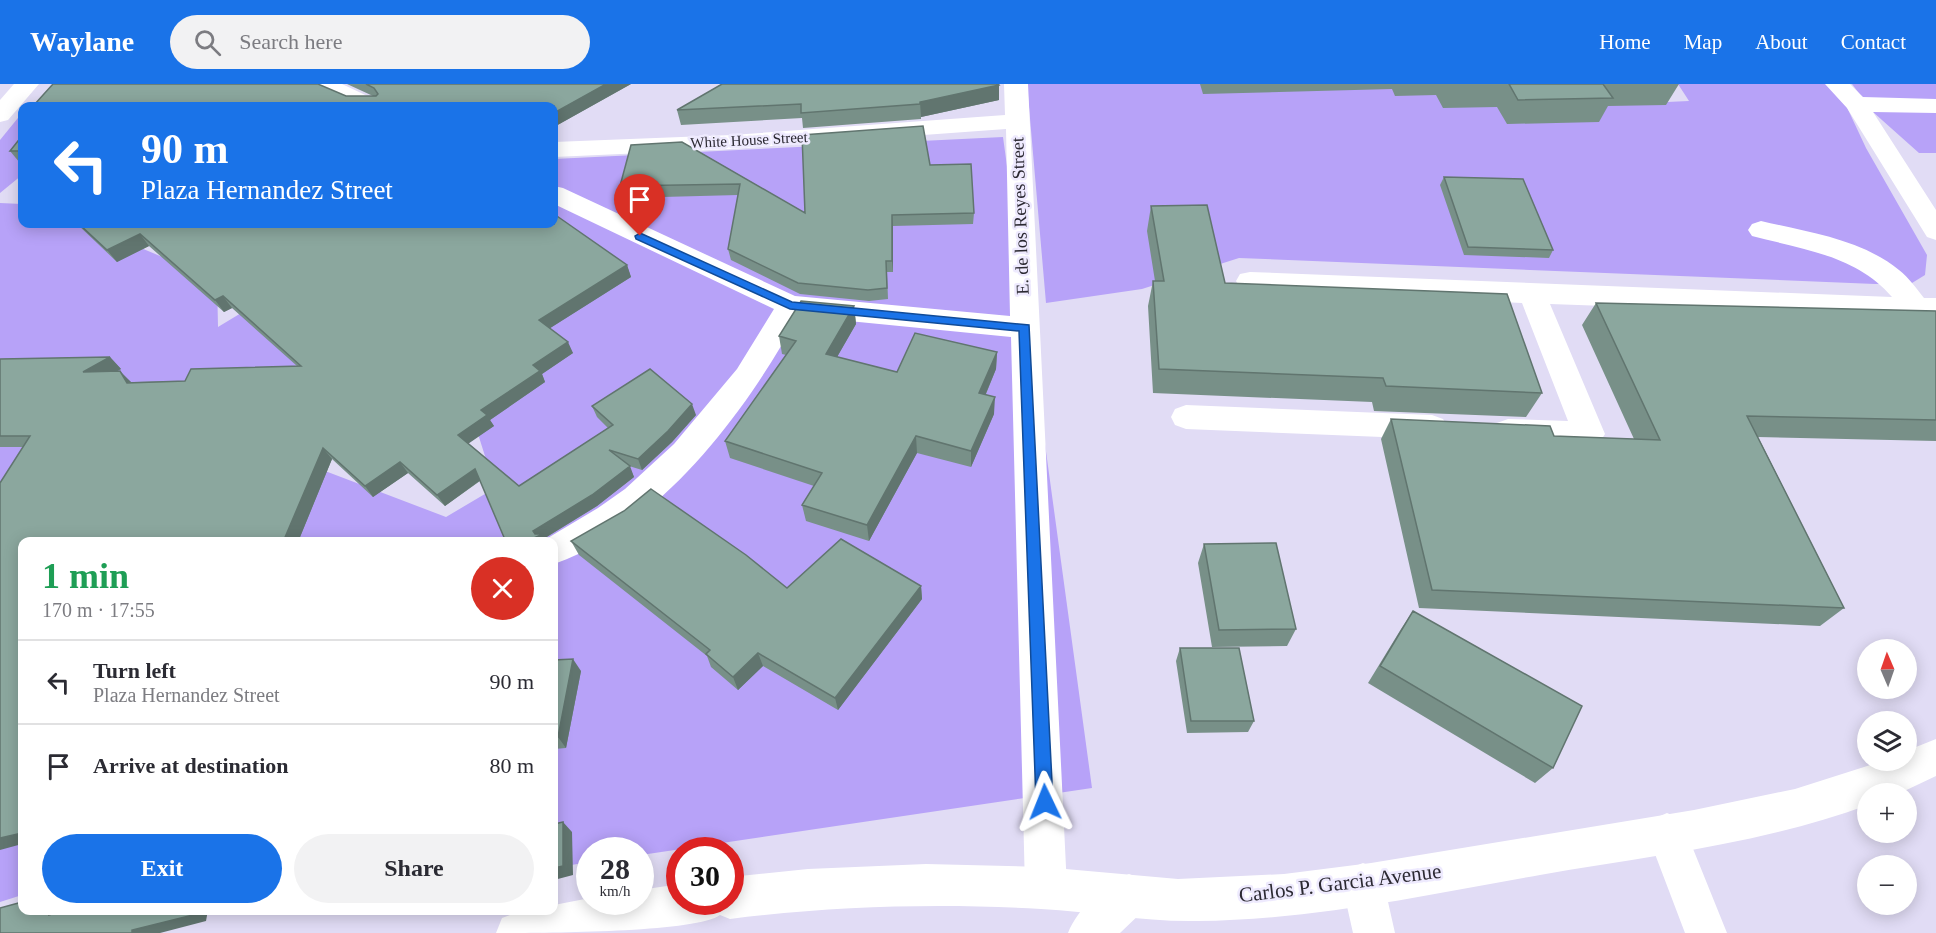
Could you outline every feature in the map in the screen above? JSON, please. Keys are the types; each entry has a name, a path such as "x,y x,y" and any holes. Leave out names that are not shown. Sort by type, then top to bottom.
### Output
{"street":[{"path":"0,115 27,84"},
{"path":"322,84 361,102"},
{"name":"E. de los Reyes Street","path":"1016,84 1046,888"},
{"path":"1837,84 1856,104 1936,231"},
{"path":"1856,104 1936,106"},
{"name":"White House Street","path":"558,149 732,142 1016,121"},
{"path":"558,197 790,305 1025,328"},
{"path":"1761,230 1828,247 1866,262 1886,273 1926,308"},
{"path":"1250,281 1926,308"},
{"path":"1186,417 1589,434 1532,294"},
{"path":"558,548 578,539 655,482 708,427 749,376 790,305"},
{"name":"Carlos P. Garcia Avenue","path":"744,897 869,886 1046,888 1196,900 1290,893 1363,884 1772,813 1827,799 1933,765"},
{"path":"1667,833 1706,933"},
{"path":"1363,884 1374,933"},
{"path":"1089,933 1129,895"},
{"path":"517,933 666,907"}],"shaded area":[{"path":"1027,84 1408,84 1515,109 1689,101 1678,84 1828,84 1844,101 1866,148 1927,255 1925,275 1912,283 1875,284 1239,258 1142,289 1046,303"},
{"path":"1852,84 1936,84 1936,153 1919,153 1873,112"},
{"path":"18,118 18,178 0,193 0,140"},
{"path":"1003,137 1092,788 744,840 744,837 666,837 666,851 654,853 654,837 576,837 576,864 558,867 558,537 299,537 312,466 446,517 495,488 468,402 602,252 558,225 558,159"},
{"path":"0,203 18,204 18,228 88,228 217,280 218,327 353,245 314,361 0,533"},
{"path":"18,826 18,896 0,902 0,842"}],"building":[{"path":"53,84 318,84 346,96 376,96 378,94 374,88 366,84 606,84 558,111 558,102 37,102"},
{"path":"722,84 999,85 920,102 920,104 801,113 801,104 677,110"},
{"path":"1509,84 1603,84 1613,98 1518,100"},
{"path":"923,126 930,165 971,164 974,213 892,215 892,261 886,261 887,288 868,290 798,283 728,249 740,184 620,186 631,145 682,142 805,213 802,135"},
{"path":"18,141 18,151 10,151"},
{"path":"1444,177 1523,179 1553,250 1468,247"},
{"path":"1207,205 1225,283 1507,294 1542,393 1386,386 1383,378 1159,369 1153,281 1164,281 1151,206"},
{"path":"558,217 627,265 539,320 568,342 533,365 540,371 481,410 487,415 458,435 519,486 613,425 592,406 650,369 692,404 638,459 609,450 630,466 592,495 533,531 535,534 543,534 536,537 504,537 475,469 437,495 400,462 365,486 323,448 285,537 18,537 18,834 0,838 0,483 30,436 0,436 0,359 110,357 83,372 120,371 127,383 185,381 191,369 301,366 223,296 215,300 140,234 107,250 83,228 558,228"},
{"path":"801,301 854,306 826,354 897,372 915,333 997,352 979,393 995,397 971,451 916,436 867,525 802,505 822,473 725,441 796,341 779,336"},
{"path":"1596,303 1936,311 1936,420 1747,416 1844,608 1432,590 1391,419 1550,426 1554,436 1660,440"},
{"path":"651,489 746,555 787,588 841,539 921,586 835,698 758,653 733,677 706,654 710,650 571,541 624,511"},
{"path":"1276,543 1296,629 1219,630 1204,544"},
{"path":"1413,611 1582,706 1553,768 1380,666"},
{"path":"1180,648 1239,648 1254,721 1191,721"},
{"path":"573,659 558,737 558,660"},
{"path":"563,822 563,866 558,867 558,823"},
{"path":"18,903 18,915 193,915 132,930 132,933 0,933 0,908"}],"route":[{"path":"640,236 790,305 1025,328 1045,802"}]}
